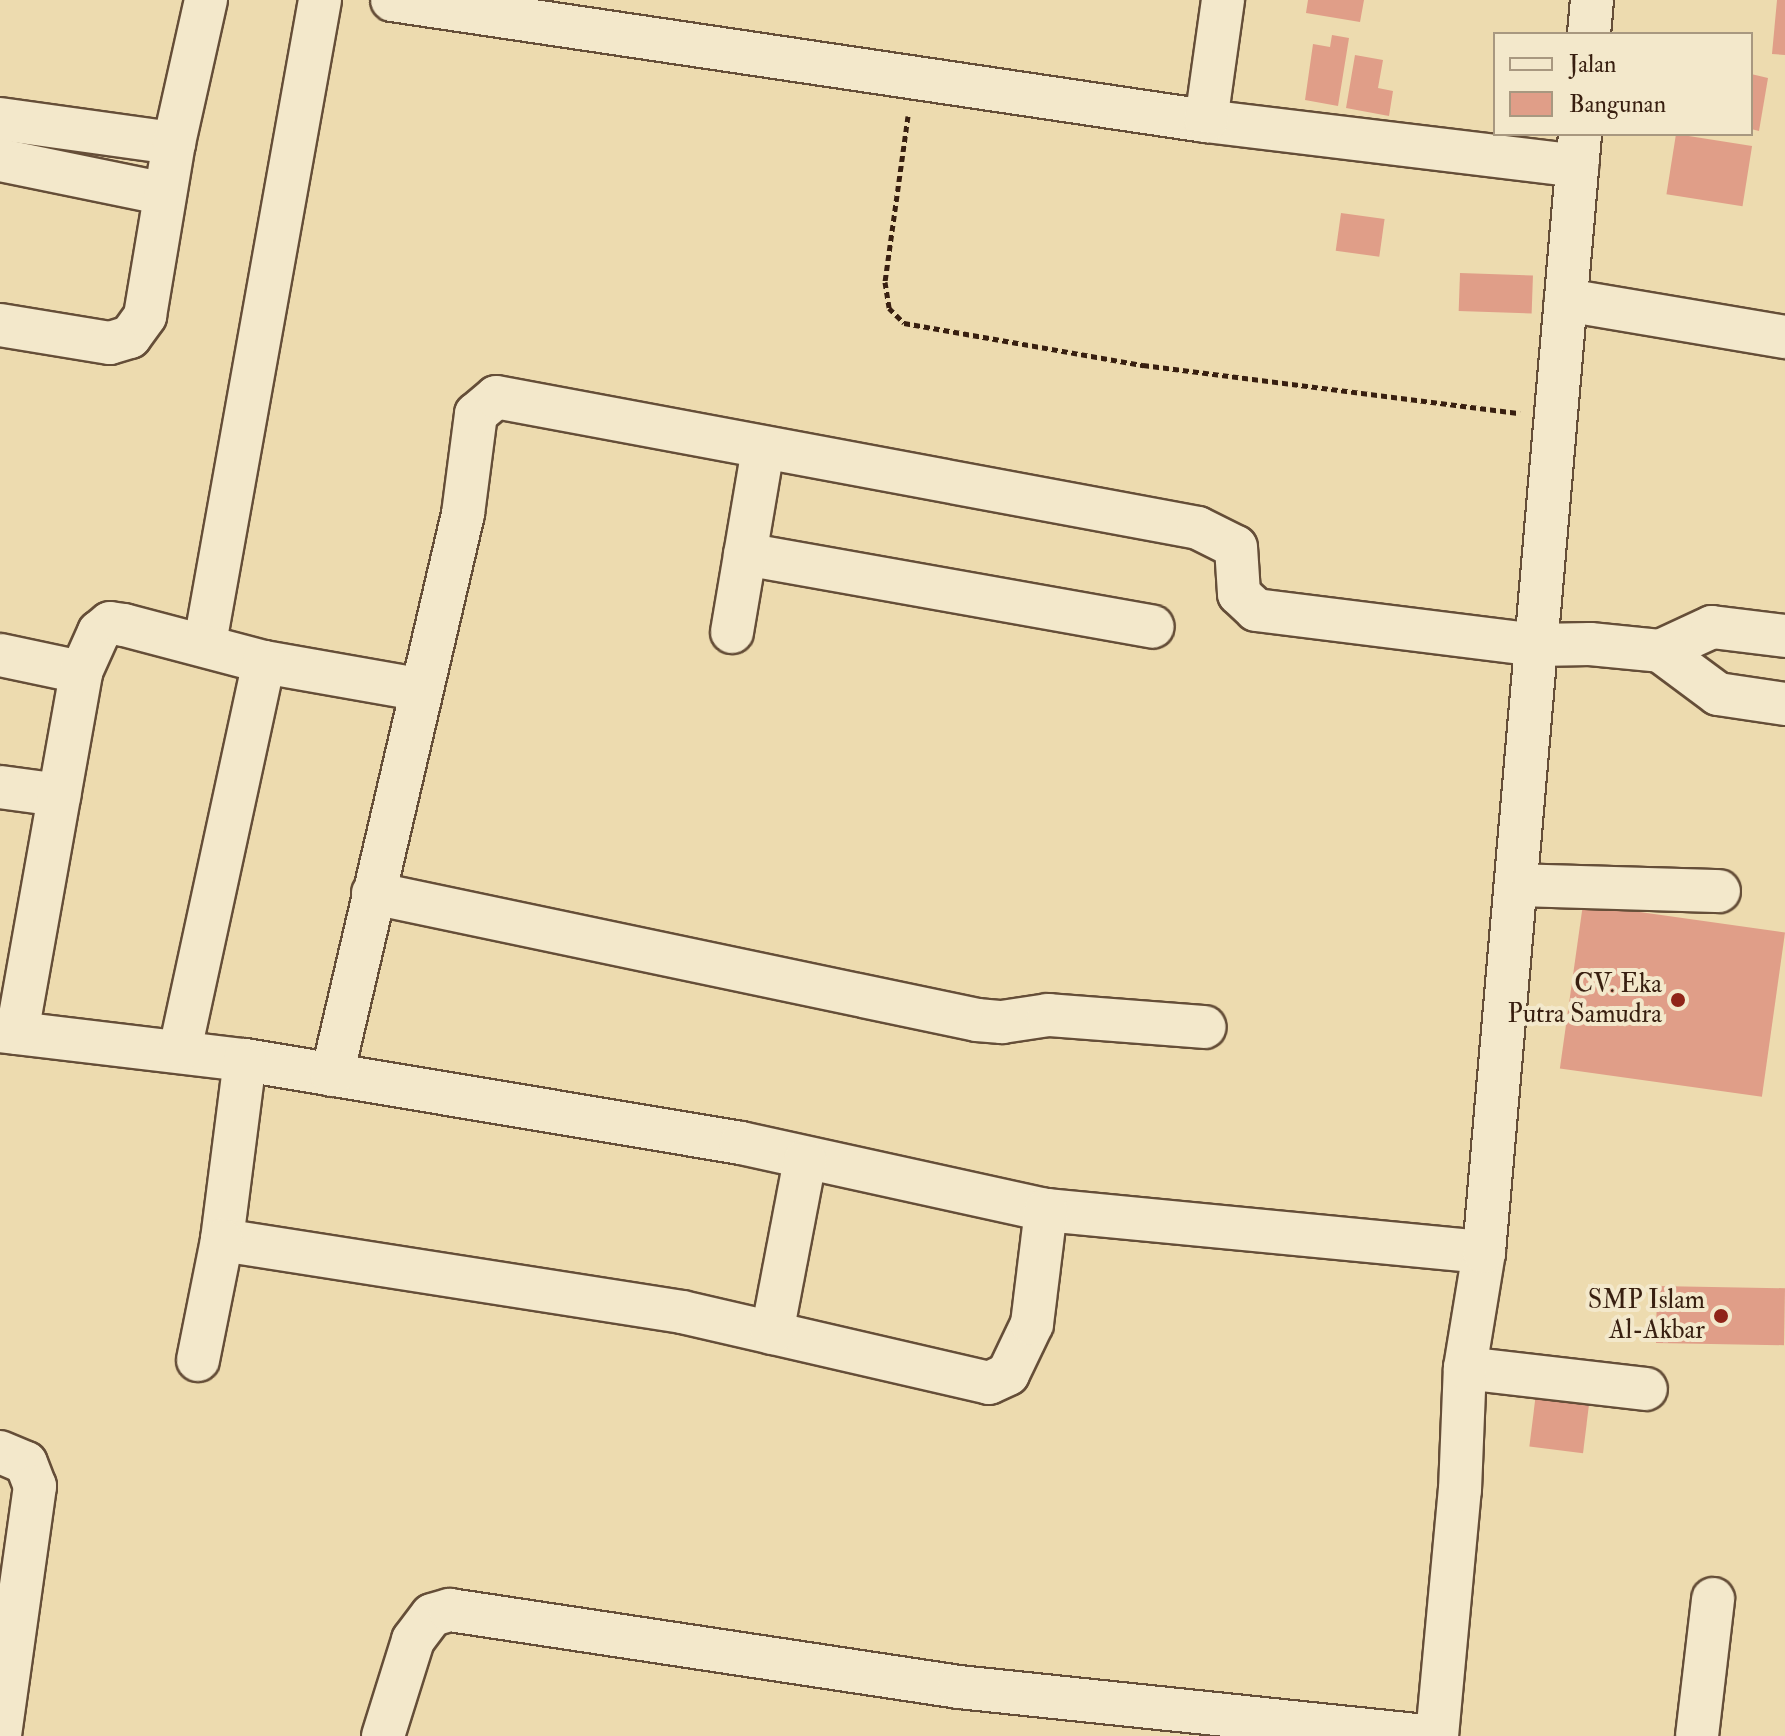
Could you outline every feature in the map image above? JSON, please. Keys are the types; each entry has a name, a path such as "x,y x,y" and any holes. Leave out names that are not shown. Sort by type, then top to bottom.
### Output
{"street":[{"path":"0,325 110,343 130,337 145,316 174,143 206,0"},
{"path":"205,643 320,0"},
{"path":"398,0 544,10 913,80 1206,121 1579,150 1484,1252 1465,1368 1460,1490 1437,1736"},
{"path":"1206,121 1223,0"},
{"path":"1589,32 1592,0"},
{"path":"0,119 174,143"},
{"path":"0,160 165,194"},
{"path":"1566,300 1785,337"},
{"path":"332,1075 463,514 476,414 487,400 507,397 1212,532 1236,547 1239,594 1256,610 1537,645 1590,644 1660,651 1712,627 1785,636"},
{"path":"732,632 763,448"},
{"path":"745,554 1153,627"},
{"path":"422,690 264,662 205,643 110,623 99,632 81,672 59,795 8,1032 180,1050 741,1143 805,1160 1046,1210 1484,1252"},
{"path":"1660,651 1718,694 1785,704"},
{"path":"0,655 81,672"},
{"path":"180,1050 264,662"},
{"path":"0,787 59,795"},
{"path":"1516,885 1719,891"},
{"path":"373,893 977,1020 1002,1022 1048,1015 1205,1027"},
{"path":"198,1360 222,1240 245,1060"},
{"path":"772,1333 805,1160"},
{"path":"222,1240 682,1312 989,1383 1008,1374 1032,1324 1046,1210"},
{"path":"1465,1368 1646,1389"},
{"path":"0,1452 26,1463 35,1486 0,1736"},
{"path":"1697,1736 1713,1599"},
{"path":"383,1736 413,1640 432,1615 450,1610 959,1687 1427,1736"}],"path":[{"path":"913,80 885,282 889,308 904,323 1143,365 1556,418"}],"building":[{"path":"1308,0 1364,0 1360,22 1306,13"},
{"path":"1777,0 1785,0 1785,55 1772,54"},
{"path":"1332,35 1349,38 1338,106 1305,100 1313,44 1330,47"},
{"path":"1355,55 1383,60 1378,88 1393,91 1389,116 1346,108"},
{"path":"1753,74 1768,78 1759,131 1753,130"},
{"path":"1676,136 1752,146 1743,206 1666,194"},
{"path":"1341,213 1385,219 1379,257 1336,251"},
{"path":"1460,273 1533,276 1532,314 1459,311"},
{"name":"CV. Eka Putra Samudra","path":"1583,904 1785,932 1762,1097 1560,1068"},
{"name":"SMP Islam Al-Akbar","path":"1657,1286 1785,1288 1784,1345 1656,1343"},
{"name":"SMP Islam Al-Akbar","path":"1536,1393 1590,1400 1583,1453 1529,1447"}],"place":[{"name":"CV. Eka Putra Samudra","path":"1678,1000"},
{"name":"SMP Islam Al-Akbar","path":"1721,1316"}]}
